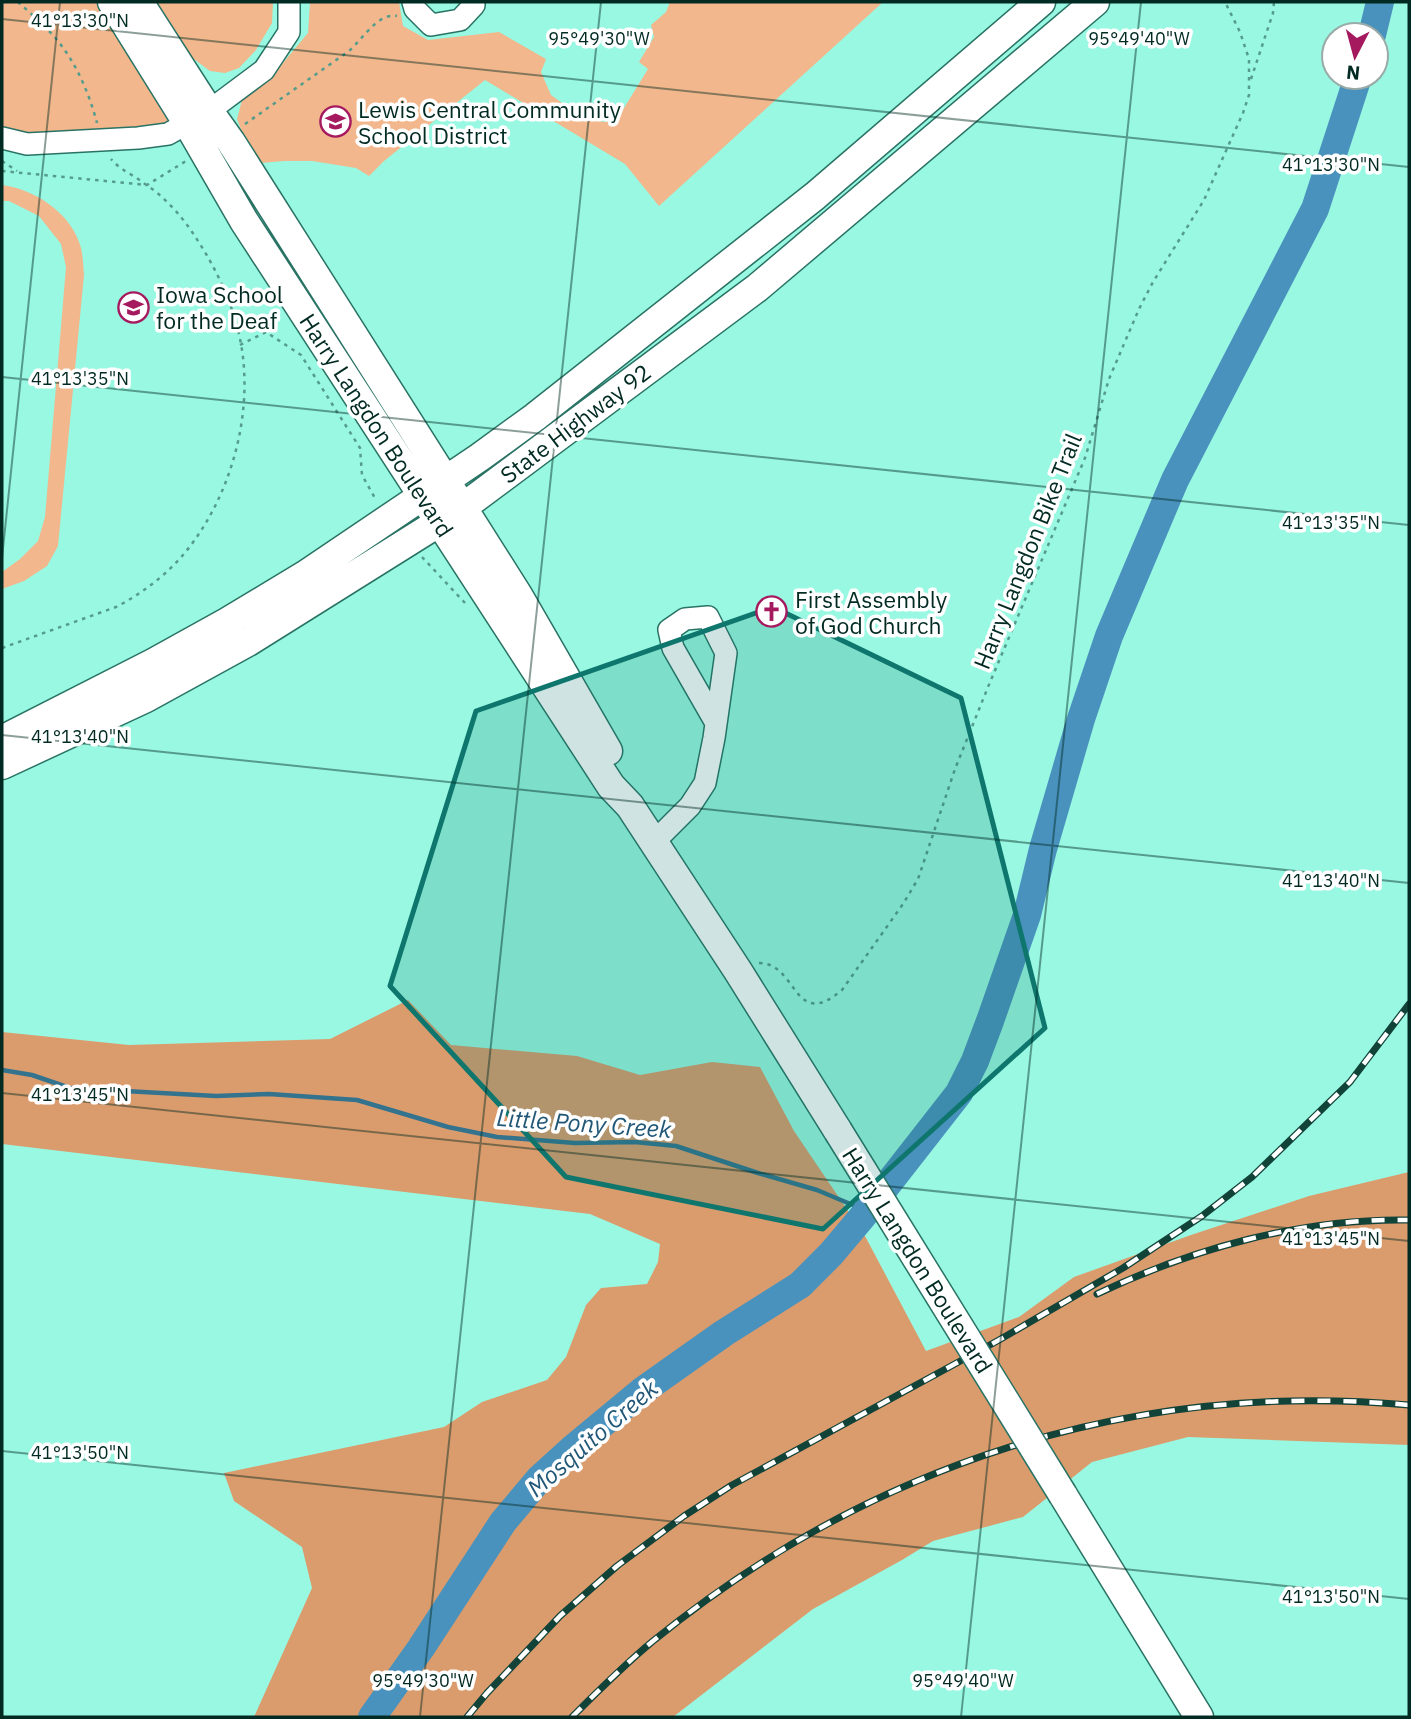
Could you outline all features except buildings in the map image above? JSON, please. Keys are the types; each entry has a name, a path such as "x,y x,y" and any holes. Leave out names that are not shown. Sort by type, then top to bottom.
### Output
{"main road":[{"name":"Harry Langdon Boulevard","path":"112,2 198,117 228,136 446,480 451,515"},
{"name":"Harry Langdon Boulevard","path":"139,2 198,117 203,151 252,232 422,495 451,515 518,595 609,753 630,806 838,1131 1199,1717"},
{"name":"State Highway 92","path":"2,740 144,668 305,575 535,417 815,196 1041,2"},
{"name":"State Highway 92","path":"2,765 112,715 186,677 248,642 451,515 757,288 1095,2"}],"street":[{"path":"2,150 27,144 168,134 198,117 264,70 289,32 289,2"},
{"path":"409,10 415,9 431,25 460,20 474,5 473,2"},
{"path":"2,138 27,144"},
{"path":"654,842 690,806 705,783 716,723"}],"path":[{"path":"2,648 134,598 164,574 182,555 219,498 237,446 244,379 238,331 230,304 203,249 172,208 147,185 113,162 101,140 88,92 66,52 48,29 18,2"},
{"name":"Harry Langdon Bike Trail","path":"738,971 753,964 764,963 785,974 803,999 812,1003 831,1000 842,990 903,904 918,878 955,768 1086,458 1109,379 1139,309 1204,200 1243,113 1249,95 1249,59 1240,32 1225,2"},
{"path":"1249,83 1275,2"},
{"path":"228,136 349,51 378,21 409,10"},
{"path":"2,171 147,185 203,151"},
{"path":"2,162 19,173"},
{"path":"240,345 266,332 301,355 360,448 362,475 387,519"}],"highlighted area":[{"path":"773,607 961,698 1045,1028 823,1229 566,1177 390,986 476,711"}],"shaded area":[{"path":"2,2 112,2 188,124 2,138"},
{"path":"155,2 273,2 272,23 256,50 239,68 225,73 210,71 187,54"},
{"name":"Lewis Central Community School District","path":"310,2 399,2 403,26 428,40 499,32 546,59 541,72 551,95 581,117 604,122 616,121 648,69 639,62 654,37 651,25 666,12 670,2 883,2 659,206 625,164 485,80 369,176 356,168 312,161 261,163 246,142 237,119 242,100 277,70 308,33"},
{"path":"2,185 26,191 58,211 74,231 83,258 84,275 58,546 47,566 24,581 2,589 2,572 38,541 45,517 66,267 61,244 39,216 9,201 2,201"},
{"path":"408,1000 451,1045 577,1056 640,1075 712,1062 760,1067 794,1131 865,1236 926,1351 1019,1317 1074,1277 1309,1196 1409,1172 1409,1445 1188,1437 1092,1462 1023,1517 933,1541 813,1609 673,1717 254,1717 312,1588 302,1547 234,1501 224,1473 444,1427 482,1402 547,1380 566,1357 586,1305 601,1288 647,1284 658,1262 660,1244 590,1214 2,1144 2,1032 129,1045 330,1039"}],"waterway":[{"path":"1375,21 1380,2"},
{"name":"Mosquito Creek","path":"372,1717 421,1648 503,1522 540,1478 642,1391 724,1333 800,1285 863,1216 959,1093 975,1061 1027,915 1043,849 1081,719 1109,636 1175,480 1315,209 1353,91"},
{"name":"Little Pony Creek","path":"2,1070 32,1075 70,1088 216,1096 269,1094 357,1100 448,1127 497,1137 676,1146 817,1190 867,1211"}],"railway":[{"path":"467,1717 560,1616 617,1566 684,1516 732,1485 999,1340 1123,1268 1202,1216 1252,1177 1350,1082 1409,1004"},
{"path":"1097,1294 1172,1263 1249,1239 1329,1224 1409,1220"},
{"path":"572,1717 653,1641 736,1579 823,1526 914,1482 1008,1448 1105,1422 1204,1407 1306,1401 1409,1405"}],"place":[{"name":"Lewis Central Community School District","path":"335,122"},
{"name":"Iowa School for the Deaf","path":"133,307"},
{"name":"First Assembly of God Church","path":"772,612"}]}
